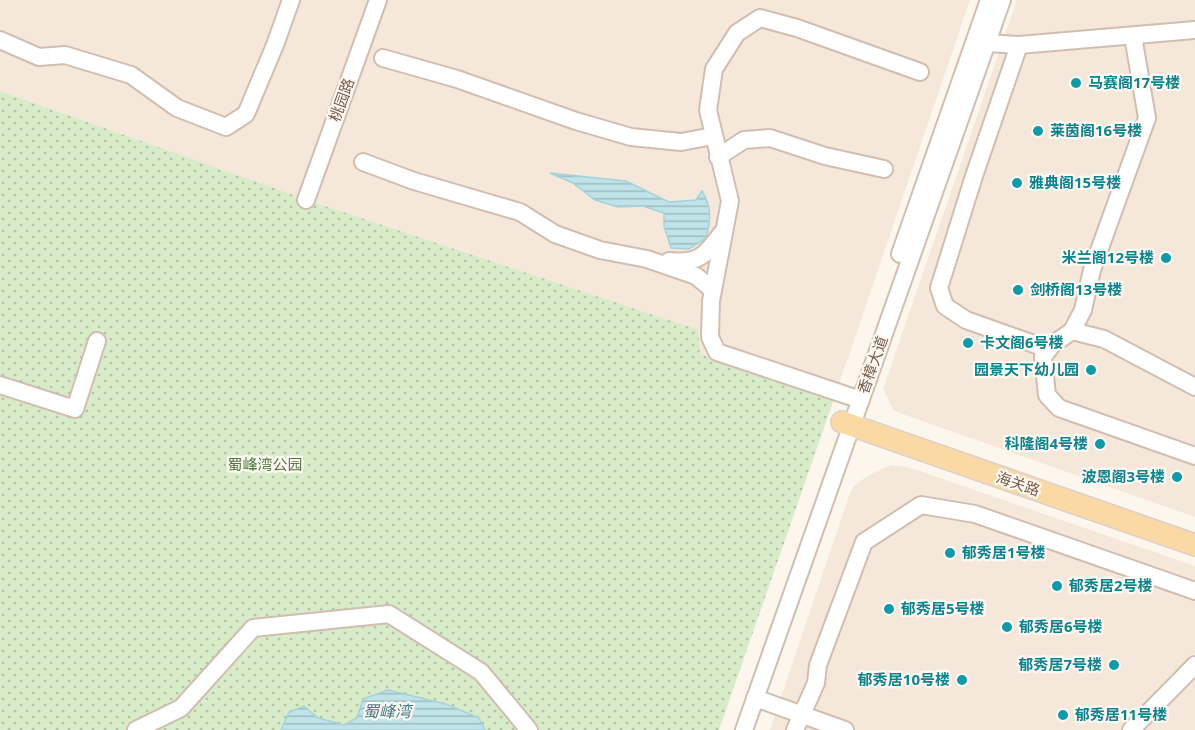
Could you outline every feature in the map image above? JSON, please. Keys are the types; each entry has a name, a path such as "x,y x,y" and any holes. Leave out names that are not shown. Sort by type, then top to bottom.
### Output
{"main road":[{"name":"海关路","path":"851,412 1195,531"},
{"name":"海关路","path":"851,412 1195,545"}],"street":[{"path":"0,40 39,57 65,55 130,75 177,108 226,127 246,114 291,0"},
{"name":"桃园路","path":"306,200 378,0"},
{"name":"香樟大道","path":"981,41 988,0"},
{"name":"香樟大道","path":"735,730 851,412 981,41 1002,0"},
{"path":"851,412 717,352 710,337 713,290 730,201 708,110 714,69 737,33 760,18 797,28 920,72"},
{"path":"981,41 1019,45 1195,30"},
{"path":"1132,36 1147,118 1092,270 1083,310 1072,331 1048,350 1043,357 1047,395 1059,408 1195,456"},
{"path":"1019,45 939,288 945,306 966,320 1048,350"},
{"path":"383,58 457,79 576,121 631,136 681,142 713,136"},
{"path":"718,157 744,140 770,138 825,156 884,169"},
{"path":"363,162 414,181 520,212 555,234 600,250 647,260 696,276 713,290"},
{"path":"647,260 685,263 705,255 724,230"},
{"path":"1072,331 1104,339 1195,387"},
{"path":"0,385 75,409 97,341"},
{"name":"香樟大道","path":"744,730 851,412"},
{"path":"799,723 816,683 818,665 864,542 921,505 975,513 1195,591"},
{"path":"136,730 181,708 253,628 389,614 481,672 529,730"},
{"path":"1131,730 1195,665"},
{"path":"755,699 799,723 845,730"}],"shaded area":[{"path":"0,0 371,0 300,198 0,91"},
{"path":"384,0 970,0 834,399 700,354 697,330 313,202"},
{"path":"1017,0 1195,0 1195,517 894,411 883,389"},
{"path":"891,465 911,468 1195,566 1195,730 770,730 850,493 855,485 867,476"}],"green space":[{"name":"蜀峰湾公园","path":"0,91 313,202 698,330 700,354 834,399 719,730 0,730"}],"water":[{"path":"550,173 626,181 669,202 696,200 702,191 710,214 706,238 689,249 671,248 664,226 664,213 643,206 618,207 595,200 573,183"},
{"name":"蜀峰湾","path":"388,690 446,704 479,718 485,730 281,730 289,712 304,706 318,718 344,725 357,718 363,699"}],"place":[{"name":"马赛阁17号楼","path":"1076,83"},
{"name":"莱茵阁16号楼","path":"1038,131"},
{"name":"雅典阁15号楼","path":"1017,183"},
{"name":"米兰阁12号楼","path":"1166,258"},
{"name":"剑桥阁13号楼","path":"1018,290"},
{"name":"卡文阁6号楼","path":"968,343"},
{"name":"园景天下幼儿园","path":"1091,370"},
{"name":"科隆阁4号楼","path":"1100,444"},
{"name":"波恩阁3号楼","path":"1177,477"},
{"name":"郁秀居1号楼","path":"950,553"},
{"name":"郁秀居2号楼","path":"1057,586"},
{"name":"郁秀居5号楼","path":"889,609"},
{"name":"郁秀居6号楼","path":"1007,627"},
{"name":"郁秀居7号楼","path":"1114,665"},
{"name":"郁秀居10号楼","path":"962,680"},
{"name":"郁秀居11号楼","path":"1063,715"}]}
